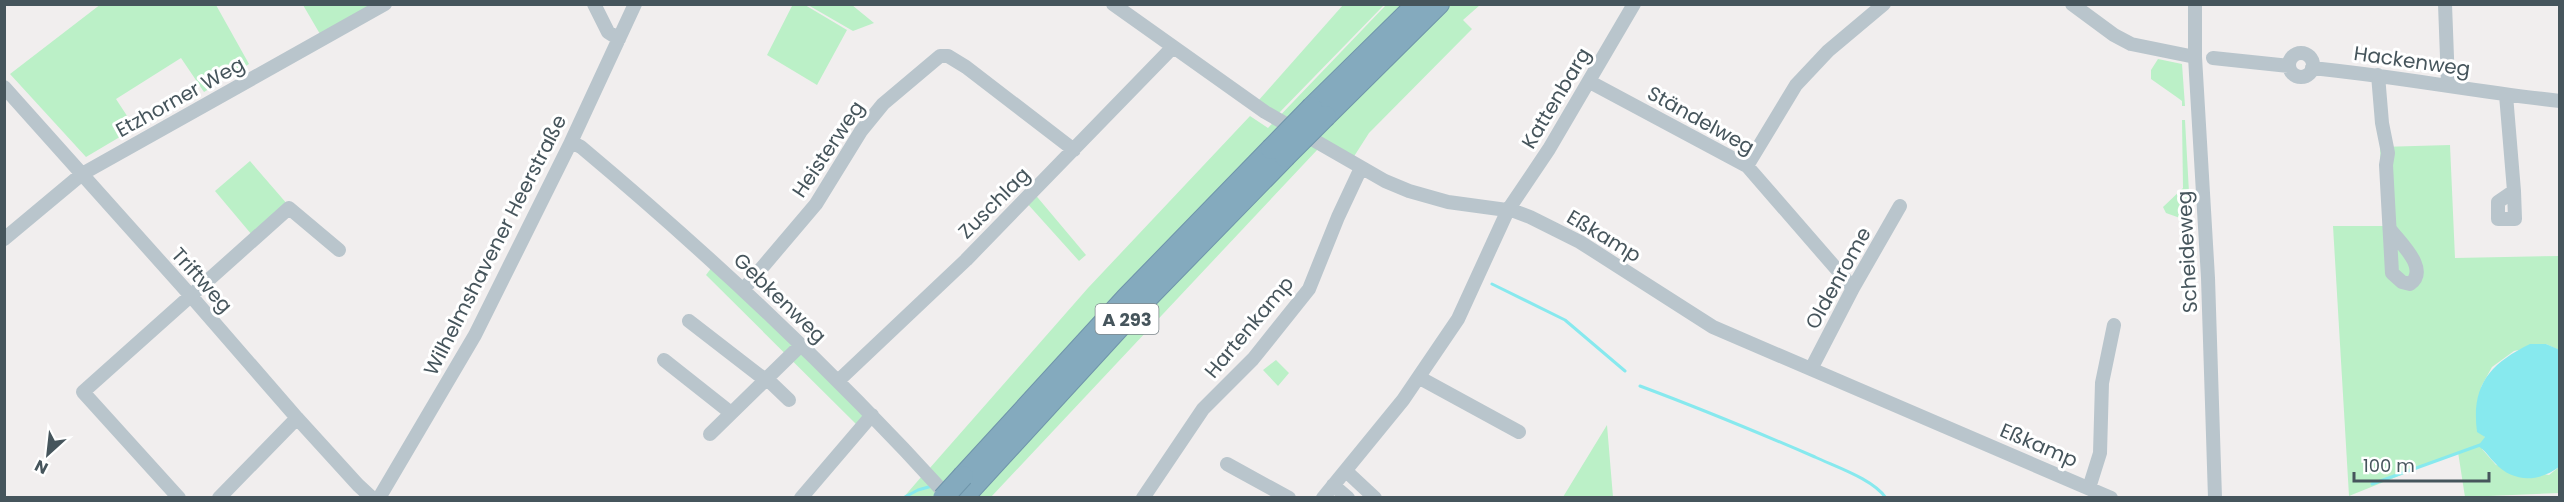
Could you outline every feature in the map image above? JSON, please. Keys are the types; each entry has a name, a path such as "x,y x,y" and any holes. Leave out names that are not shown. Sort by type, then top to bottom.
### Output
{"highway":[{"name":"A 293","path":"943,498 966,486 1126,298 1319,112 1417,4"},
{"name":"A 293","path":"1319,112 1439,4"}],"street":[{"name":"Etzhorner Weg","path":"4,239 81,174 385,4"},
{"path":"594,4 608,32 620,39"},
{"name":"Wilhelmshavener Heerstraße","path":"378,498 475,335 571,142 635,4"},
{"name":"Kattenbarg","path":"1323,498 1420,378 1458,319 1508,210 1590,82 1634,4"},
{"path":"1747,166 1796,85 1828,51 1884,4"},
{"path":"2072,4 2114,35 2131,44 2195,57"},
{"name":"Scheideweg","path":"2195,4 2195,57 2208,278 2215,498"},
{"path":"2445,4 2448,84"},
{"name":"Eßkamp","path":"1118,6 1265,112 1361,168 1409,191 1448,202 1508,210 1530,217 1568,234 1703,322 2111,498"},
{"name":"Zuschlag","path":"838,381 958,268 1173,47"},
{"name":"Heisterweg","path":"743,290 816,204 861,131 883,104 940,56 948,56 966,67 1074,150"},
{"name":"Hackenweg","path":"2213,58 2289,66 2292,73 2298,77 2305,76 2312,68 2448,84 2506,95 2559,101"},
{"path":"2378,75 2382,123 2388,153 2386,165 2390,229"},
{"name":"Ständelweg","path":"1590,82 1747,166 1853,288"},
{"name":"Triftweg","path":"4,87 297,418 372,498"},
{"path":"2506,95 2514,191"},
{"name":"Gebkenweg","path":"571,142 581,147 675,226 743,290 872,415 949,498"},
{"name":"Hartenkamp","path":"1143,498 1203,409 1253,359 1309,289 1361,168"},
{"name":"Oldenrome","path":"1811,369 1853,288 1900,206"},
{"path":"179,498 83,392 290,208 339,250"},
{"path":"689,321 765,378 789,400"},
{"name":"Eßkamp","path":"2089,488 2100,453 2102,384 2114,325"},
{"path":"710,434 801,345"},
{"path":"664,360 731,413"},
{"path":"1420,378 1519,432"},
{"path":"801,498 872,415"},
{"path":"219,498 297,418"},
{"path":"1227,464 1288,498"},
{"path":"1346,471 1375,498"},
{"path":"1333,485 1348,498"}],"green space":[{"path":"101,4 216,5 249,64 204,92 181,58 116,99 135,128 86,157 10,74"},
{"path":"793,4 805,5 847,30 817,85 767,55"},
{"path":"303,5 375,5 320,34"},
{"path":"808,5 852,5 874,23 853,31"},
{"path":"1343,5 1384,5 1278,114 1258,101"},
{"path":"1386,5 1480,5 1463,20 1472,29 1369,133 1353,158 1318,149 991,497 953,497 929,469 1088,288 1250,116 1268,128"},
{"path":"2158,59 2182,64 2185,106 2182,106 2182,101 2151,79 2151,70"},
{"path":"2182,120 2185,120 2190,211 2180,218 2166,213 2163,207 2183,188"},
{"path":"2450,145 2455,258 2559,256 2559,350 2546,344 2514,351 2492,367 2481,387 2483,435 2485,437 2482,449 2496,465 2549,475 2559,467 2559,493 2465,497 2458,452 2349,496 2333,226 2383,226 2380,147"},
{"path":"250,161 288,205 252,235 215,191"},
{"path":"1033,192 1086,255 1079,261 1025,201"},
{"path":"712,267 865,414 856,424 706,275"},
{"path":"1276,360 1289,373 1278,386 1263,370"},
{"path":"1607,425 1613,497 1563,497"},
{"path":"922,476 941,498 903,498"}],"water":[{"path":"2530,344 2546,344 2560,350 2559,467 2535,478 2518,477 2502,470 2478,446 2485,437 2477,432 2476,416 2480,389 2486,378 2504,360"}],"waterway":[{"path":"1492,284 1565,320 1625,371"},
{"path":"1640,386 1728,420 1843,469 1872,485 1886,498"},
{"path":"2372,484 2480,445"},
{"path":"903,498 932,486"}]}
